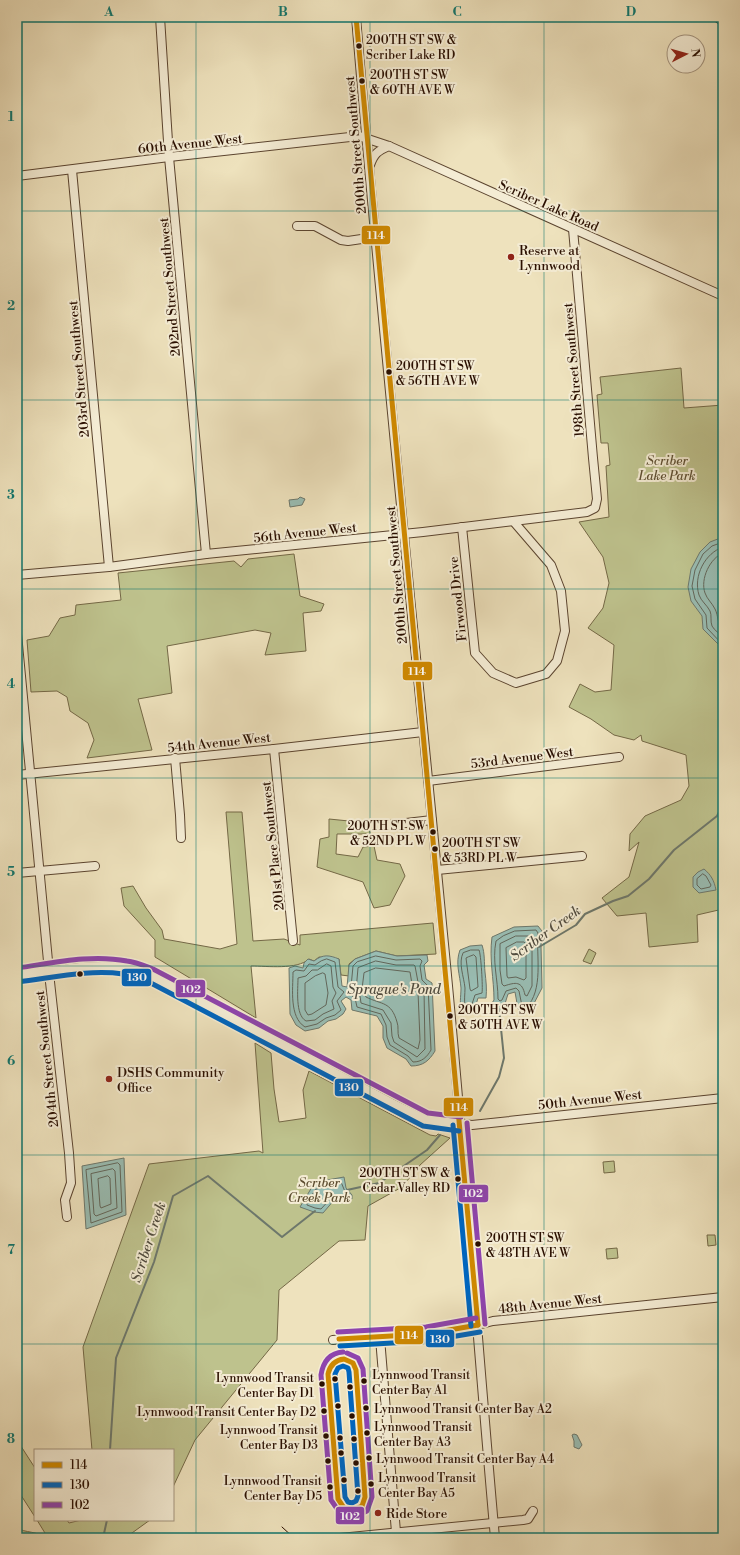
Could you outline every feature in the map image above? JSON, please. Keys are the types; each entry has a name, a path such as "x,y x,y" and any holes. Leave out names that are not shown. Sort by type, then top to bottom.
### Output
{"street":[{"name":"202nd Street Southwest","path":"160,17 169,157 206,554"},
{"name":"200th Street Southwest","path":"356,17 375,237 437,870 478,1325 495,1538"},
{"name":"60th Avenue West","path":"17,176 169,157 359,136 366,138"},
{"name":"Scriber Lake Road","path":"366,138 389,146 723,296"},
{"path":"369,168 373,156 377,151 389,146"},
{"name":"203rd Street Southwest","path":"72,170 109,567"},
{"path":"298,226 315,226 341,240 348,241 375,237"},
{"name":"198th Street Southwest","path":"573,229 593,458 596,499 595,508"},
{"name":"56th Avenue West","path":"17,575 109,567 206,554 514,522 587,512 595,508"},
{"name":"Firwood Drive","path":"462,527 475,653 493,673 516,683 546,674 557,661 565,631 561,591 551,565 514,522"},
{"name":"204th Street Southwest","path":"17,634 18,675 31,773 49,971 70,1161 71,1183 65,1200 67,1217"},
{"name":"54th Avenue West","path":"17,775 274,749 423,732"},
{"name":"201st Place Southwest","path":"274,749 293,941"},
{"name":"53rd Avenue West","path":"428,781 619,757"},
{"path":"176,758 180,838"},
{"path":"389,825 432,820"},
{"path":"437,870 582,856"},
{"path":"17,873 95,866"},
{"name":"50th Avenue West","path":"17,975 95,966 124,967 150,975 426,1120 472,1125 723,1098"},
{"name":"48th Avenue West","path":"333,1340 372,1336 380,1338 462,1329 493,1321 723,1297"},
{"path":"380,1338 396,1532"},
{"path":"340,1538 528,1519 533,1511"}],"green space":[{"name":"Scriber Lake Park","path":"681,368 684,408 723,405 723,909 697,915 698,942 649,947 646,913 617,916 602,898 629,877 639,842 629,851 630,834 645,816 681,800 689,786 686,755 642,741 641,735 634,740 614,735 591,719 569,707 580,684 595,692 611,690 614,645 588,628 603,608 609,583 603,557 579,522 609,517 606,466 610,465 608,443 601,443 597,395 602,394 600,377"},
{"path":"294,554 300,596 324,604 321,611 303,613 306,651 265,655 271,633 255,630 167,646 172,693 138,699 152,750 87,758 94,740 88,723 70,711 67,697 57,691 31,692 27,640 49,636 60,618 75,615 76,605 121,600 118,573 234,561 241,567 248,559"},
{"path":"226,812 242,812 253,941 284,939 300,945 300,935 433,923 436,954 397,956 376,951 355,959 349,964 349,976 341,975 339,959 319,957 314,961 309,959 297,965 290,966 251,966 256,1018 155,957 155,940 124,906 121,888 133,886 146,908 162,930 164,939 220,949 237,944"},
{"path":"329,819 369,823 370,834 337,834 336,854 358,857 363,847 374,846 377,860 400,864 405,876 390,905 374,908 363,882 317,867 320,839 329,837"},
{"path":"589,949 596,953 591,964 583,961"},
{"name":"Scriber Creek Park","path":"255,1043 271,1053 279,1122 306,1118 303,1090 309,1071 430,1135 436,1136 438,1134 450,1138 420,1165 402,1187 368,1206 365,1240 339,1241 279,1290 277,1340 195,1440 174,1485 174,1449 92,1449 83,1347 149,1164 259,1151 263,1153"},
{"path":"614,1161 615,1172 604,1173 603,1162"},
{"path":"707,1235 715,1235 716,1245 708,1246"},
{"path":"617,1248 618,1258 607,1259 606,1249"},
{"path":"17,1440 34,1466 34,1515 17,1489"},
{"path":"38,1521 68,1521 69,1523 77,1521 149,1521 125,1538 48,1538"},
{"path":"17,1528 39,1534 45,1538 17,1538"}],"water":[{"path":"300,497 305,499 302,505 290,507 289,500 298,499"},
{"path":"723,537 723,649 703,629 702,616 691,601 688,587 691,569 700,552 710,542"},
{"path":"704,869 712,878 716,890 699,893 693,887 693,877"},
{"path":"538,926 542,931 542,988 530,1011 525,1013 518,1009 515,992 508,994 503,1010 494,1013 490,1006 494,1000 491,953 492,937 514,927"},
{"path":"482,945 485,968 486,998 478,998 474,1011 462,1013 460,1004 461,988 458,964 460,950 470,946"},
{"name":"Sprague's Pond","path":"376,951 397,956 427,955 428,961 424,965 426,979 432,983 435,1051 428,1060 422,1064 411,1066 406,1059 387,1048 383,1038 383,1026 377,1016 352,1010 351,1000 346,997 341,1001 346,1009 343,1014 336,1019 328,1021 319,1028 305,1031 296,1025 290,1014 289,968 295,966 303,968 304,963 308,959 314,961 323,956 339,959 342,986 347,987 349,965 355,959"},
{"path":"124,1158 126,1215 86,1229 82,1166"},
{"path":"344,1177 346,1188 352,1195 352,1199 348,1201 335,1199 323,1213 314,1212 300,1207 312,1187 327,1180"},
{"path":"572,1435 577,1435 582,1445 579,1449 574,1447"}],"waterway":[{"name":"Scriber Creek","path":"539,947 576,925 585,914 628,896 649,879 674,850 717,816 723,804"},
{"name":"Scriber Creek","path":"480,1111 499,1077 504,1058 499,1009"},
{"name":"Scriber Creek","path":"347,1190 379,1183 427,1150 440,1135"},
{"name":"Scriber Creek","path":"110,1449 116,1358 154,1262 173,1196 208,1176 282,1237 315,1211"},
{"name":"Scriber Creek","path":"103,1538 107,1521"}],"tram line":[{"path":"282,1527 294,1538"}],"transit line":[{"name":"114","path":"356,17 449,998 478,1325"},
{"name":"102","path":"17,968 100,958 140,964 153,969 428,1113 461,1117"},
{"name":"130","path":"18,982 84,973 110,973 126,975 147,981 423,1126 459,1131"},
{"name":"102","path":"467,1123 485,1324"},
{"name":"130","path":"453,1125 471,1326"},
{"name":"102","path":"338,1332 426,1327 476,1318"},
{"name":"114","path":"339,1339 426,1334 478,1325"},
{"name":"130","path":"340,1346 427,1341 480,1332"},
{"name":"102","path":"343,1352 334,1354 325,1362 321,1375 331,1500 340,1513 354,1517 367,1511 372,1497 363,1369 358,1358 347,1353"},
{"name":"114","path":"344,1359 353,1363 356,1370 365,1497 362,1506 353,1510 344,1508 338,1499 328,1374 333,1364 338,1360 344,1359"},
{"name":"130","path":"343,1366 348,1368 349,1372 358,1496 356,1501 352,1503 348,1502 345,1497 335,1374 338,1368 343,1366"}],"place":[{"name":"200TH ST SW & Scriber Lake RD","path":"359,46"},
{"name":"200TH ST SW & 60TH AVE W","path":"362,81"},
{"name":"Reserve at Lynnwood","path":"511,257"},
{"name":"200TH ST SW & 56TH AVE W","path":"389,372"},
{"name":"200TH ST SW & 52ND PL W","path":"433,832"},
{"name":"200TH ST SW & 53RD PL W","path":"435,849"},
{"name":"200TH ST SW & 50TH AVE W","path":"450,1016"},
{"name":"DSHS Community Office","path":"109,1079"},
{"name":"200TH ST SW & Cedar Valley RD","path":"458,1179"},
{"name":"200TH ST SW & 48TH AVE W","path":"478,1244"},
{"name":"Lynnwood Transit Center Bay A1","path":"364,1381"},
{"name":"Lynnwood Transit Center Bay D1","path":"322,1384"},
{"name":"Lynnwood Transit Center Bay A2","path":"366,1408"},
{"name":"Lynnwood Transit Center Bay D2","path":"324,1411"},
{"name":"Lynnwood Transit Center Bay A3","path":"367,1433"},
{"name":"Lynnwood Transit Center Bay D3","path":"326,1436"},
{"name":"Lynnwood Transit Center Bay A4","path":"369,1458"},
{"name":"Lynnwood Transit Center Bay A5","path":"371,1484"},
{"name":"Lynnwood Transit Center Bay D5","path":"330,1487"},
{"name":"Ride Store","path":"378,1513"}]}
